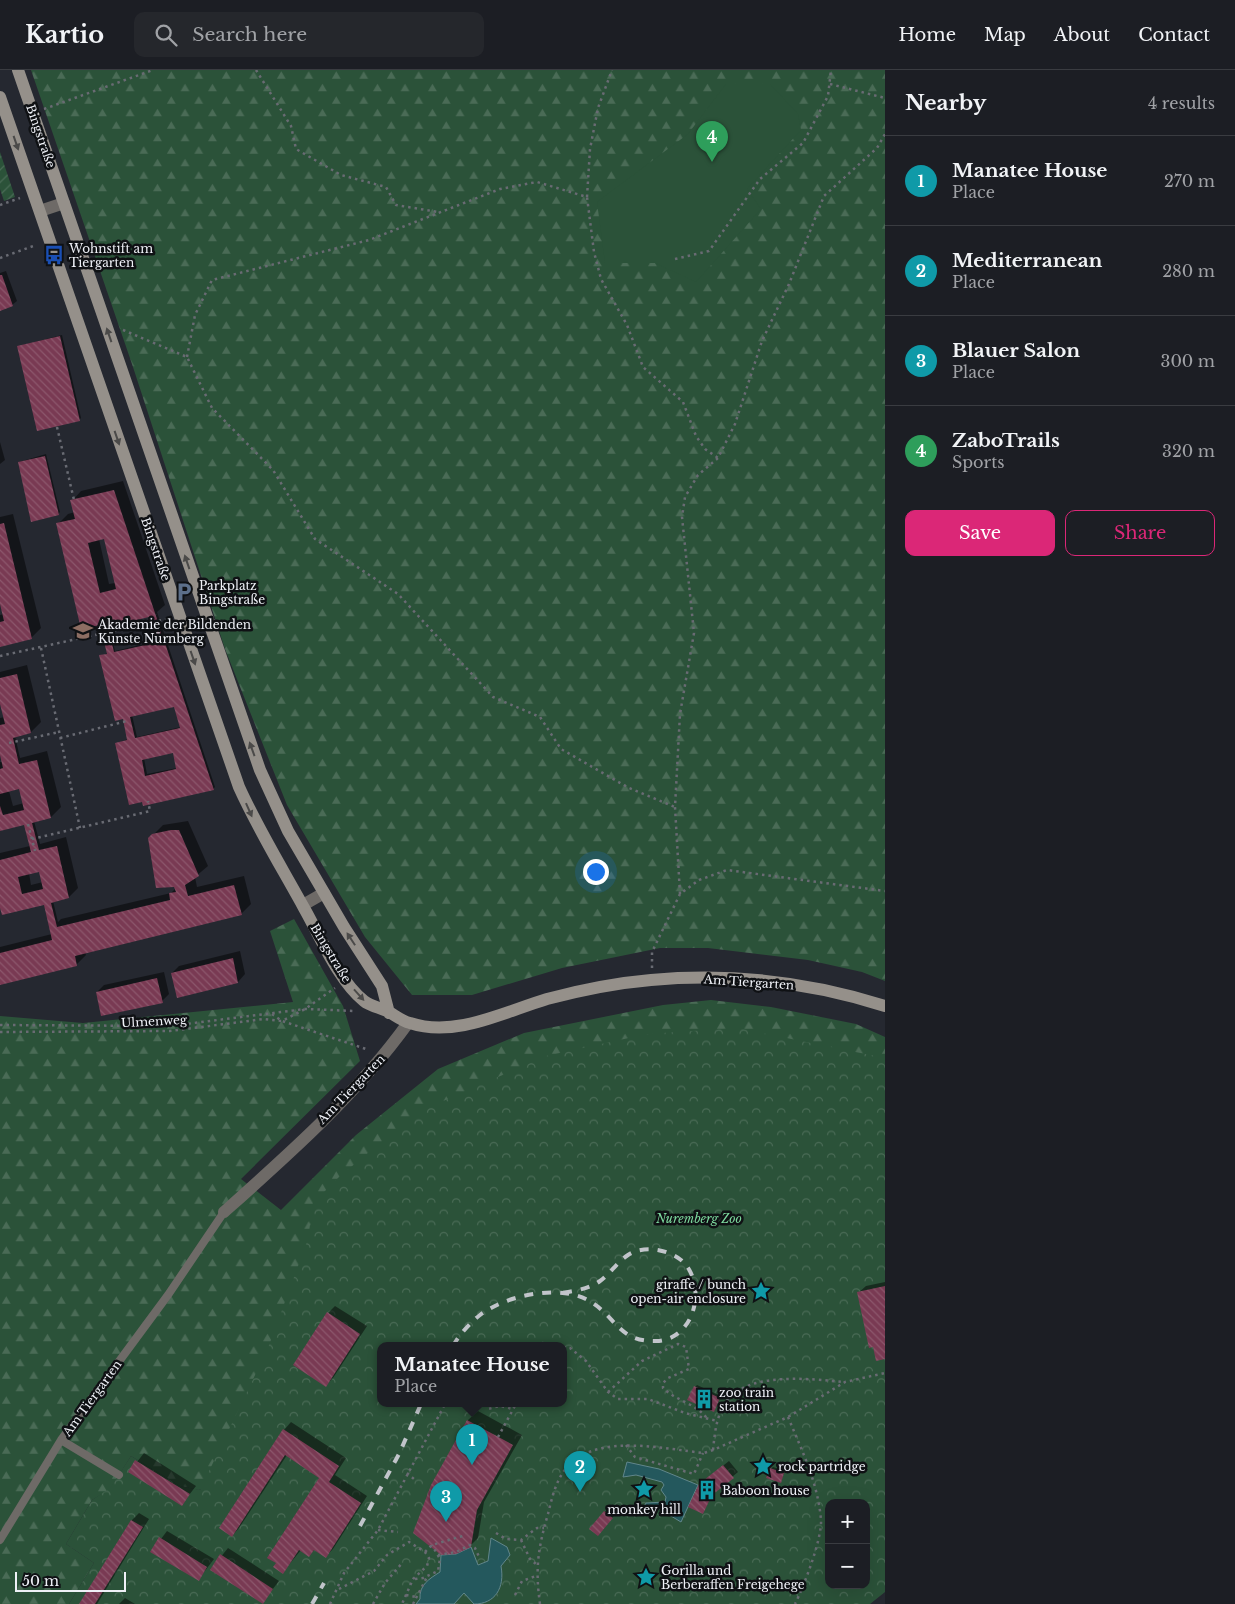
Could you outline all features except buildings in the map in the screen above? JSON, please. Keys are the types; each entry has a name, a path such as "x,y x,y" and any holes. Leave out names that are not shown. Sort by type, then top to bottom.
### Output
{"street":[{"name":"Bingstraße","path":"18,70 260,770 276,808 324,893 382,986 389,1013"},
{"name":"Bingstraße","path":"0,97 239,787 271,852 346,980 364,1001 408,1023"},
{"path":"40,212 64,203"},
{"path":"302,905 324,893"},
{"name":"Am Tiergarten","path":"224,1212 290,1152 385,1055 408,1023 437,1028 455,1026 570,993 613,984 652,980 720,978 787,984 845,995 885,1006"}],"lane":[{"name":"Am Tiergarten","path":"0,1540 61,1440 168,1295 224,1212"},
{"path":"61,1440 119,1475"}],"path":[{"path":"33,113 154,70"},
{"path":"256,70 291,126 296,149 341,176 386,187 396,205 440,212"},
{"path":"612,70 598,108 590,149 587,197 594,252 601,279 627,325 643,367 683,402 696,436 704,449 718,458"},
{"path":"675,260 710,251 760,179 803,143 828,96 831,70"},
{"path":"830,84 885,98"},
{"path":"680,894 675,807 680,714 694,633 682,516 685,497 698,475 718,458 735,424 762,341 789,284 824,196 877,148 885,134"},
{"path":"587,197 537,182 500,189 369,240 212,280 196,315 187,357 212,408 273,470 315,539 398,594 493,697 540,717 561,749 629,788 675,807"},
{"path":"0,205 34,194"},
{"path":"105,324 187,357"},
{"path":"57,427 74,500"},
{"path":"0,656 179,616"},
{"path":"41,648 80,828"},
{"path":"60,738 127,721"},
{"path":"9,743 59,732"},
{"path":"32,839 150,811 148,801"},
{"path":"28,824 35,851"},
{"path":"652,980 652,952 680,894 699,880 727,870 832,882 885,891"},
{"name":"Ulmenweg","path":"0,1032 170,1031 264,1019 282,1021 305,1009 346,980"},
{"path":"305,1009 361,1012"},
{"name":"Ulmenweg","path":"0,1025 170,1026 305,1009"},
{"path":"272,1013 282,1021 385,1055"},
{"path":"608,1392 642,1361 678,1344 686,1347 689,1370 668,1378 663,1383 663,1388 669,1394 703,1412 708,1420"},
{"path":"567,1348 586,1361 608,1392 618,1400 648,1399 708,1420 716,1421"},
{"path":"713,1450 716,1421 727,1401 740,1389 787,1377 845,1382 885,1373"},
{"path":"540,1604 536,1564 556,1486 568,1466 585,1453 626,1445 704,1453 788,1417 845,1382"},
{"path":"330,1604 338,1590 344,1573 378,1530 407,1472 443,1407"},
{"path":"498,1437 514,1409 505,1407"},
{"path":"788,1417 813,1478 821,1522 807,1579 795,1604"},
{"path":"479,1436 490,1443"},
{"path":"626,1445 636,1457 694,1474 704,1453"},
{"path":"407,1472 414,1480"},
{"path":"496,1533 506,1539 521,1540 537,1528 544,1528"},
{"path":"378,1530 398,1532"},
{"path":"425,1552 432,1546 466,1535"},
{"path":"521,1540 530,1559 536,1564"},
{"path":"338,1590 374,1571 387,1555 409,1542 425,1552 429,1558 427,1566 413,1579 402,1604"},
{"path":"438,1555 456,1552 470,1545 475,1548 480,1559"},
{"path":"413,1579 438,1571 440,1559 432,1546"},
{"path":"373,1604 385,1583 403,1562"},
{"path":"413,1604 427,1576"},
{"path":"516,1595 522,1581 536,1576"},
{"path":"406,1594 416,1597"}],"green space":[{"path":"31,70 885,70 885,981 862,972 808,960 708,948 660,948 562,968 472,995 412,995 365,937 287,805 225,649 132,364"},
{"path":"726,84 770,84 798,114 801,130 747,189 761,209 696,282 655,263 605,263 597,202 688,134"},
{"path":"0,152 15,197 4,201 0,189"},
{"path":"294,919 343,1006 360,1061 241,1179 281,1210 356,1135 438,1069 524,1033 663,1005 711,1000 771,1007 856,1024 885,1037 885,1192 394,1342 377,1342 377,1406 199,1490 180,1486 131,1456 110,1489 92,1500 66,1544 94,1563 69,1604 0,1604 0,1016 83,1023 293,1002 270,931"},
{"name":"Nuremberg Zoo","path":"738,1028 885,1058 885,1592 870,1604 69,1604 94,1563 66,1544 92,1500 110,1488 131,1456 180,1486 200,1490 268,1348 308,1239 313,1203 340,1176 418,1112 546,1056 647,1034"}],"water":[{"path":"627,1462 659,1469 698,1485 681,1522 656,1507 641,1513 646,1503 665,1502 666,1497 661,1490 664,1485 662,1482 636,1475 623,1477"},
{"path":"491,1538 507,1547 510,1555 501,1566 500,1588 493,1598 474,1604 464,1593 454,1604 416,1604 420,1599 423,1586 440,1572 441,1555 456,1554 471,1547 478,1565 488,1561"}],"railway":[{"path":"648,1249 669,1253 681,1260 689,1270 694,1282 696,1295 694,1309 689,1321 681,1331 670,1338 656,1341 634,1338 619,1328 600,1308 591,1302 579,1296 562,1293 596,1284 628,1255 648,1249"},
{"path":"456,1342 469,1325 491,1308 519,1297 550,1292 562,1293"},
{"path":"360,1526 399,1454 420,1407"},
{"path":"312,1604 324,1583"}],"place":[{"name":"ZaboTrails","path":"712,162"},
{"name":"Wohnstift am Tiergarten","path":"54,255"},
{"name":"Parkplatz Bingstraße","path":"184,592"},
{"name":"Akademie der Bildenden Künste Nürnberg","path":"83,631"},
{"name":"giraffe / bunch open-air enclosure","path":"761,1291"},
{"name":"zoo train station","path":"704,1399"},
{"name":"Manatee House","path":"472,1465"},
{"name":"rock partridge","path":"763,1466"},
{"name":"monkey hill","path":"644,1489"},
{"name":"Baboon house","path":"707,1490"},
{"name":"Mediterranean","path":"580,1492"},
{"name":"Blauer Salon","path":"446,1522"},
{"name":"Gorilla und Berberaffen Freigehege","path":"646,1577"}]}
